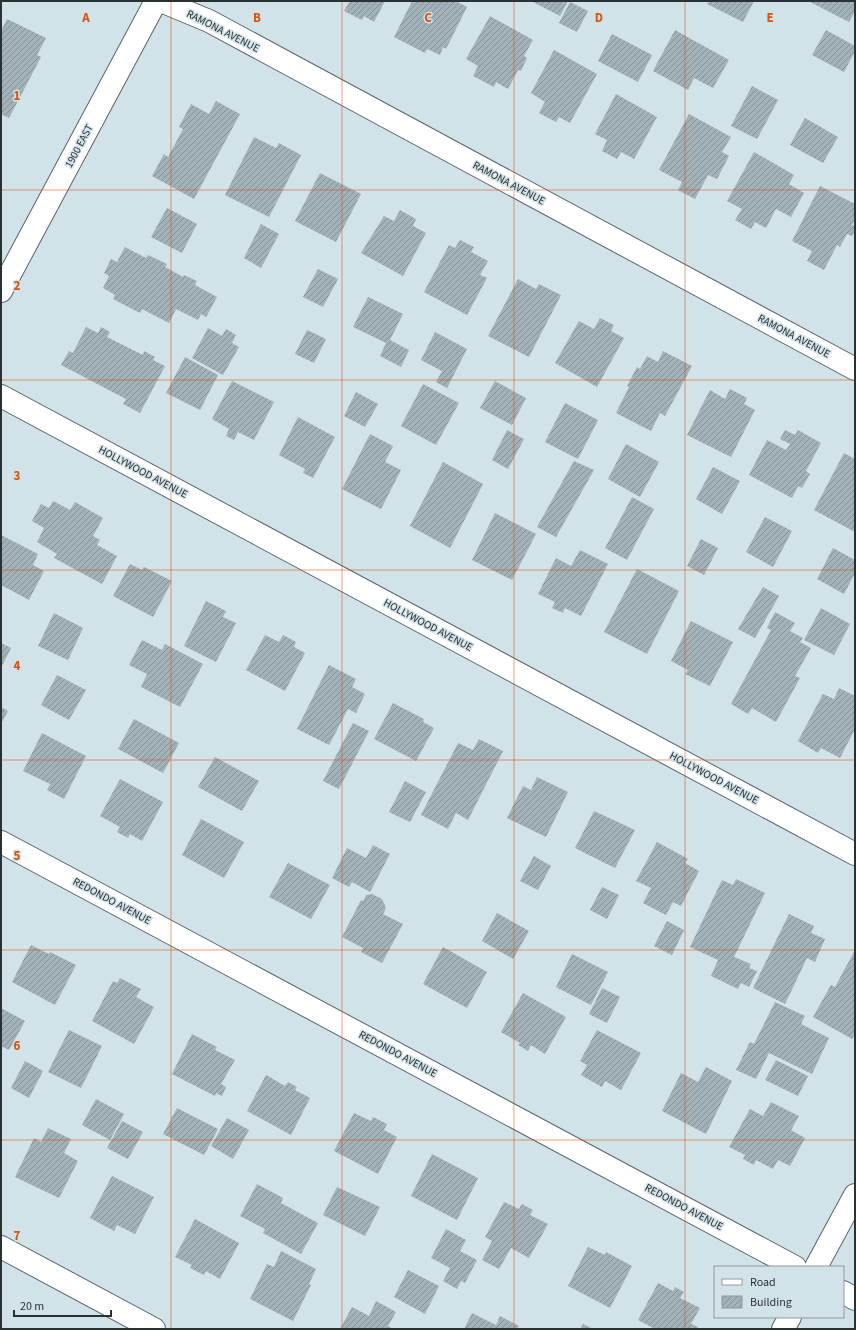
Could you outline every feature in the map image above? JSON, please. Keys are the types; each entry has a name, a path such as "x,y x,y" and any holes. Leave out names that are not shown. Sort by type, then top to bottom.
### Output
{"street":[{"name":"1900 EAST","path":"1,291 156,1"},
{"name":"RAMONA AVENUE","path":"160,1 209,21 855,369"},
{"name":"HOLLYWOOD AVENUE","path":"1,396 855,854"},
{"name":"REDONDO AVENUE","path":"1,842 793,1266"},
{"path":"817,1266 855,1195"},
{"path":"1,1247 154,1329"},
{"path":"844,1293 855,1299"},
{"path":"783,1329 789,1318"}],"building":[{"path":"350,1 385,1 374,22 364,16 362,20 344,11"},
{"path":"412,1 456,1 467,7 446,49 443,47 440,55 427,49 425,53 394,37"},
{"path":"531,1 568,1 560,16"},
{"path":"709,1 754,1 743,22 707,4"},
{"path":"808,1 855,1 855,11 849,22"},
{"path":"570,2 588,11 577,32 559,23"},
{"path":"490,16 533,40 524,56 527,58 521,71 518,70 508,89 496,82 494,87 473,76 478,66 466,59"},
{"path":"7,19 46,38 37,55 41,57 9,118 1,114 1,31"},
{"path":"675,30 729,60 713,88 694,78 688,90 653,71"},
{"path":"826,30 855,46 855,51 844,72 812,55"},
{"path":"612,34 652,55 638,82 598,61"},
{"path":"554,50 597,74 570,123 559,117 556,122 539,113 545,102 531,93"},
{"path":"752,86 778,100 757,139 731,126"},
{"path":"616,94 657,117 634,159 621,152 617,159 602,151 607,140 595,134"},
{"path":"216,101 240,114 194,199 152,176 164,154 168,157 183,129 179,127 191,104 209,114"},
{"path":"689,114 731,137 722,152 729,156 717,179 708,175 695,199 678,190 682,182 659,170"},
{"path":"805,118 838,137 823,163 790,145"},
{"path":"254,137 276,148 279,143 301,155 269,217 225,195"},
{"path":"754,152 794,175 789,184 804,193 791,217 776,209 766,228 755,222 751,229 735,220 742,209 727,201"},
{"path":"320,173 361,194 336,242 295,221"},
{"path":"820,186 855,204 855,219 852,225 855,227 855,230 852,236 847,234 840,247 837,245 824,270 807,261 812,251 792,241"},
{"path":"167,208 197,224 182,253 151,237"},
{"path":"400,210 416,219 413,226 426,233 403,276 361,253 384,216 394,221"},
{"path":"261,224 279,234 261,268 244,258"},
{"path":"460,240 474,247 471,252 488,261 480,275 487,278 467,315 424,292 449,245 455,248"},
{"path":"125,247 146,258 148,255 167,264 165,267 183,277 184,275 197,281 195,285 217,297 206,317 201,314 198,320 176,309 169,323 142,309 140,313 113,299 115,295 103,288 109,276 104,273 111,259 117,262"},
{"path":"318,269 338,279 323,307 303,297"},
{"path":"518,279 536,289 539,284 561,295 529,357 488,336"},
{"path":"368,297 403,314 390,340 409,350 401,367 380,356 386,343 353,327"},
{"path":"600,318 614,325 611,331 624,338 597,387 555,363 579,321 594,329"},
{"path":"86,327 98,333 101,327 110,332 107,337 143,355 144,351 155,357 153,360 165,366 140,413 123,404 126,399 61,365 69,351 73,353"},
{"path":"208,328 222,336 226,329 236,335 232,343 239,347 223,375 192,358"},
{"path":"307,330 326,339 314,363 295,354"},
{"path":"435,332 467,349 447,388 436,382 442,371 421,360"},
{"path":"663,351 692,366 665,416 660,413 651,431 616,413 629,387 627,386 637,367 640,369 647,356 658,362"},
{"path":"185,357 218,375 200,410 166,393"},
{"path":"232,381 274,402 254,440 238,432 234,440 226,436 229,429 212,419"},
{"path":"495,381 526,398 512,425 480,408"},
{"path":"423,384 459,403 436,445 401,426"},
{"path":"730,389 747,398 744,404 755,410 731,457 687,435 710,390 725,399"},
{"path":"356,392 378,404 365,427 344,416"},
{"path":"565,403 598,420 578,459 545,442"},
{"path":"298,417 335,437 313,478 303,473 305,469 279,455"},
{"path":"507,430 524,439 508,469 492,460"},
{"path":"785,430 795,435 798,430 821,443 806,471 810,474 802,488 798,486 792,498 749,475 767,440 786,450 790,444 780,439"},
{"path":"370,434 393,446 385,462 401,470 381,509 342,489"},
{"path":"626,444 659,462 640,497 608,479"},
{"path":"844,453 855,459 855,532 814,510"},
{"path":"574,461 594,470 556,537 537,527"},
{"path":"443,462 483,484 450,548 410,526"},
{"path":"713,467 740,481 722,514 696,499"},
{"path":"632,497 654,509 627,560 605,548"},
{"path":"53,501 70,510 75,502 103,518 93,536 100,540 97,545 117,556 102,584 54,558 57,554 37,542 44,528 32,521 41,504 49,508"},
{"path":"495,513 536,534 512,580 472,560"},
{"path":"765,517 792,531 773,567 746,552"},
{"path":"1,535 38,554 33,565 44,571 29,600 1,585"},
{"path":"701,539 718,548 704,575 687,566"},
{"path":"833,548 855,560 855,573 844,594 817,579"},
{"path":"580,550 608,564 581,616 565,608 563,613 552,608 555,602 538,594 556,558 571,566"},
{"path":"130,564 142,570 144,567 172,581 153,617 113,596"},
{"path":"637,569 679,591 647,654 604,632"},
{"path":"763,587 779,596 755,638 738,629"},
{"path":"206,601 226,611 223,617 236,623 216,662 184,646"},
{"path":"821,608 850,624 834,655 804,640"},
{"path":"775,612 795,623 790,631 803,638 800,642 811,648 795,676 800,678 776,722 752,708 748,714 731,704 771,630 767,628"},
{"path":"54,613 83,628 68,660 38,646"},
{"path":"691,621 733,642 710,686 685,674 688,670 671,661"},
{"path":"265,635 279,642 283,635 296,642 294,647 305,653 285,691 246,670"},
{"path":"142,640 162,650 165,644 203,664 180,707 141,687 147,674 129,665"},
{"path":"1,643 11,648 1,668"},
{"path":"329,665 356,679 352,687 365,694 356,713 348,709 329,745 297,729"},
{"path":"57,675 86,690 69,720 41,705"},
{"path":"839,688 855,696 855,729 840,758 821,748 818,753 798,741 823,694 834,699"},
{"path":"393,703 424,719 423,722 434,728 416,761 374,739"},
{"path":"1,707 8,711 1,724"},
{"path":"134,719 179,743 163,773 118,749"},
{"path":"353,723 369,731 339,789 323,781"},
{"path":"42,733 86,756 64,799 47,790 50,784 23,771"},
{"path":"479,739 503,751 468,820 456,813 448,829 421,815 458,743 473,750"},
{"path":"215,757 259,781 242,811 198,787"},
{"path":"537,777 568,792 546,837 507,818 523,786 531,790"},
{"path":"120,779 163,802 142,841 130,834 128,838 117,832 120,827 100,816"},
{"path":"405,781 426,792 410,822 389,812"},
{"path":"594,811 635,830 615,868 575,848"},
{"path":"201,819 244,842 224,878 182,855"},
{"path":"657,842 688,859 685,863 699,871 681,906 673,902 666,915 643,903 651,888 636,881"},
{"path":"373,845 390,854 370,892 352,882 349,887 332,878 347,848 366,858"},
{"path":"534,856 551,866 538,890 520,881"},
{"path":"288,863 330,885 311,919 269,897"},
{"path":"736,879 765,893 734,957 751,964 749,968 757,971 749,987 741,983 738,989 711,976 718,960 690,947 722,880 733,885"},
{"path":"602,887 619,895 607,919 590,910"},
{"path":"372,894 382,899 386,908 383,914 403,924 382,963 361,952 363,948 342,937 361,900 363,901 366,895"},
{"path":"497,913 529,931 513,959 482,941"},
{"path":"789,914 814,926 811,933 825,939 815,962 807,958 785,1004 753,988"},
{"path":"667,921 684,930 672,955 654,946"},
{"path":"31,945 49,954 50,952 76,965 55,1005 12,982"},
{"path":"443,947 487,972 467,1008 423,984"},
{"path":"855,950 855,1034 852,1039 813,1017 831,985 835,987"},
{"path":"572,954 608,972 591,1005 556,987"},
{"path":"120,978 141,989 136,997 154,1007 134,1044 92,1021 113,981 117,983"},
{"path":"602,988 620,997 607,1023 589,1014"},
{"path":"523,993 566,1017 545,1054 531,1045 528,1051 518,1045 520,1043 501,1032"},
{"path":"775,1002 805,1016 801,1024 829,1038 812,1074 769,1053 756,1079 736,1070 750,1042 754,1044"},
{"path":"1,1008 25,1021 9,1050 1,1046"},
{"path":"69,1030 102,1046 81,1088 48,1072"},
{"path":"597,1030 641,1053 621,1090 605,1081 602,1087 581,1075 587,1065 580,1061"},
{"path":"192,1034 217,1047 215,1050 235,1060 221,1084 226,1087 222,1096 216,1093 215,1096 172,1074"},
{"path":"776,1060 808,1076 798,1096 765,1080"},
{"path":"25,1061 43,1071 29,1098 11,1088"},
{"path":"706,1067 732,1081 706,1134 662,1111 681,1073 698,1082"},
{"path":"266,1075 285,1086 288,1082 297,1087 295,1090 310,1098 291,1135 247,1111"},
{"path":"96,1099 124,1114 110,1140 82,1125"},
{"path":"771,1102 799,1116 791,1130 805,1138 790,1166 778,1160 773,1169 756,1160 754,1165 743,1159 745,1155 729,1147 750,1109 763,1116"},
{"path":"177,1108 218,1129 204,1155 163,1134"},
{"path":"354,1113 371,1121 373,1117 387,1124 384,1130 397,1137 378,1174 334,1151"},
{"path":"227,1118 249,1130 233,1159 211,1146"},
{"path":"122,1121 143,1132 128,1159 107,1148"},
{"path":"48,1128 71,1139 64,1153 78,1161 59,1198 15,1177 34,1138 41,1142"},
{"path":"432,1154 478,1178 457,1220 411,1196"},
{"path":"112,1176 154,1197 135,1234 117,1225 114,1231 90,1218"},
{"path":"257,1184 283,1198 281,1203 318,1223 301,1254 263,1233 265,1229 240,1216"},
{"path":"337,1187 380,1207 365,1236 323,1215"},
{"path":"504,1202 519,1209 522,1204 533,1210 530,1215 548,1224 529,1258 511,1248 499,1269 482,1260 492,1241 485,1237"},
{"path":"195,1219 239,1243 220,1279 206,1271 204,1275 190,1268 192,1265 175,1257"},
{"path":"446,1229 466,1240 460,1251 477,1260 465,1283 461,1281 457,1289 443,1281 450,1268 431,1258"},
{"path":"588,1247 605,1255 606,1252 632,1266 610,1308 568,1286"},
{"path":"281,1251 316,1269 309,1284 311,1285 293,1321 250,1299 267,1264 274,1267"},
{"path":"408,1270 439,1286 425,1314 394,1297"},
{"path":"658,1283 673,1291 675,1287 684,1292 680,1298 700,1308 691,1324 698,1327 697,1329 655,1329 638,1320"},
{"path":"376,1301 396,1312 388,1326 393,1329 340,1329 352,1307 369,1316"},
{"path":"472,1313 496,1325 500,1316 519,1326 517,1329 464,1329"},
{"path":"583,1324 593,1329 580,1329"}]}
